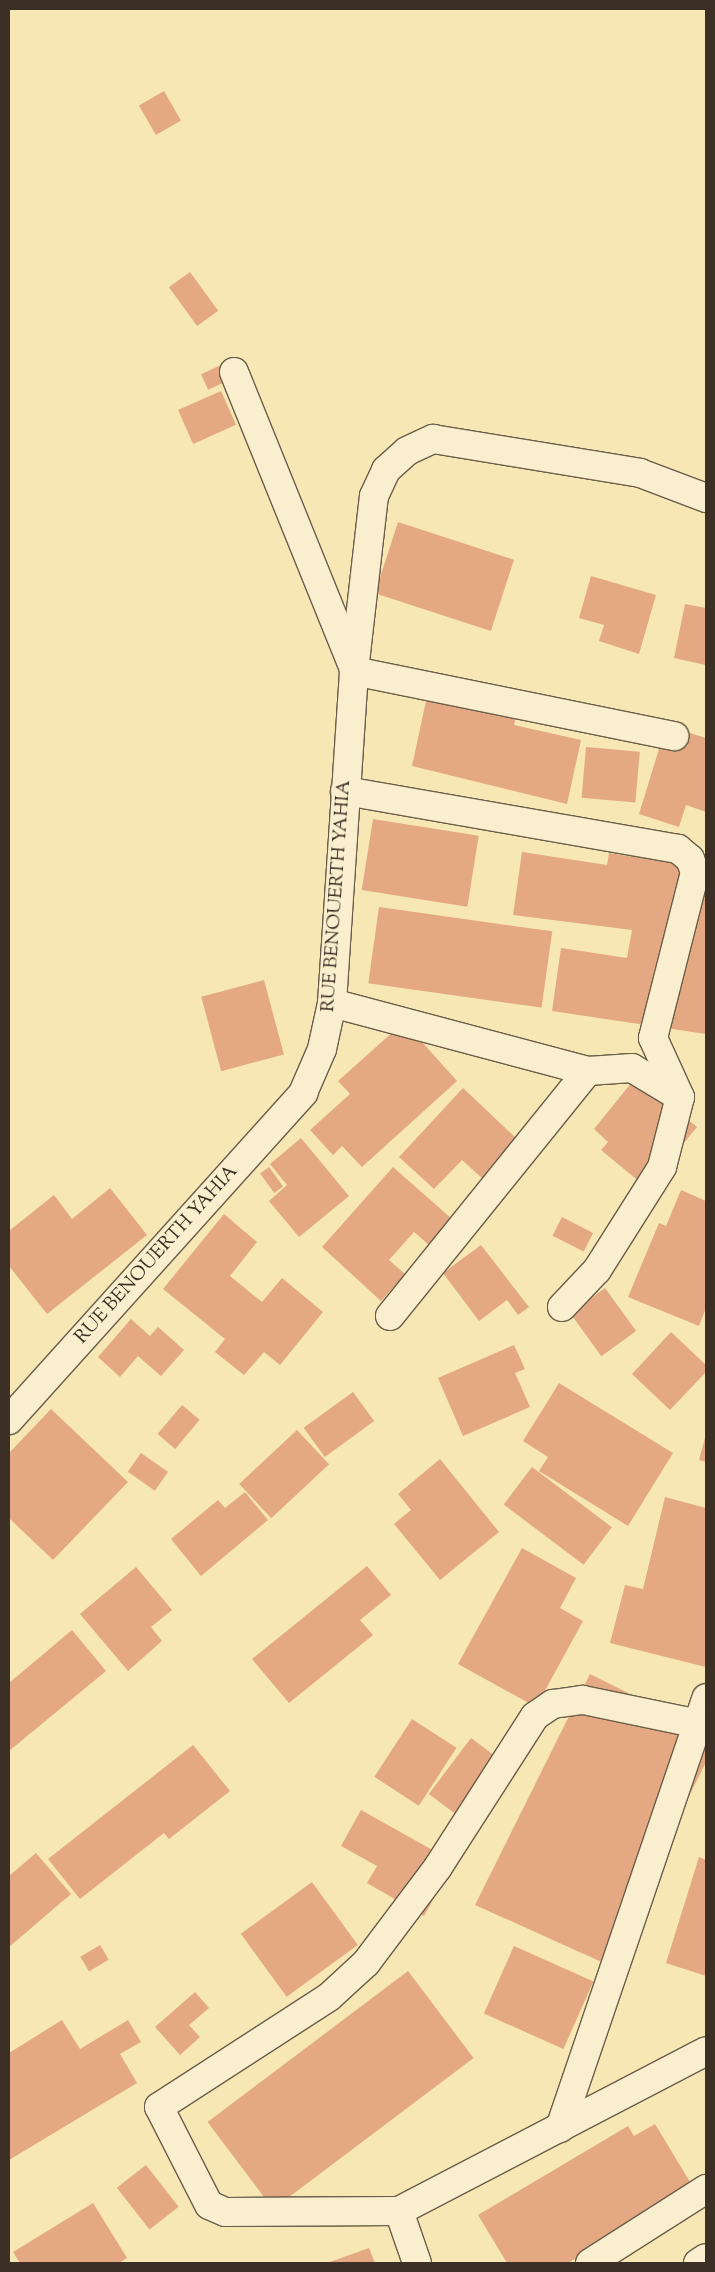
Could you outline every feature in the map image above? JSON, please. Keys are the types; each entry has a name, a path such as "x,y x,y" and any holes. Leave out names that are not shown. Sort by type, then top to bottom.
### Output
{"street":[{"path":"234,372 354,671 674,736"},
{"name":"RUE BENOUERTH YAHIA","path":"9,1420 303,1093 322,1049 332,1003 354,671 374,496 386,470 407,451 432,439 640,473 706,498"},
{"path":"345,791 678,849 690,859 695,872 653,1038 680,1096 662,1167 597,1270 562,1307"},
{"path":"332,1003 588,1070 632,1068 680,1096"},
{"path":"390,1316 588,1070"},
{"path":"560,2128 699,1724 706,1698"},
{"path":"699,1724 582,1700 553,1704 535,1716 433,1874 366,1963 329,1997 159,2107 210,2205 225,2212 399,2211 706,2051"},
{"path":"590,2263 706,2189"},
{"path":"399,2211 417,2263"},
{"path":"698,2263 706,2258"}],"building":[{"path":"164,91 181,120 156,135 139,106"},
{"path":"190,272 218,311 197,326 169,287"},
{"path":"221,365 228,380 208,390 201,374"},
{"path":"221,391 236,425 193,444 178,410"},
{"path":"398,522 514,560 491,631 375,593"},
{"path":"591,576 656,595 639,654 599,641 604,625 579,618"},
{"path":"685,604 706,608 706,665 674,658"},
{"path":"429,687 518,707 514,725 581,740 567,804 412,766"},
{"path":"666,726 706,738 706,812 686,805 679,827 639,814"},
{"path":"586,747 640,752 635,803 582,798"},
{"path":"373,819 479,836 467,907 362,890"},
{"path":"522,852 607,865 609,853 706,868 706,1034 552,1011 561,948 627,958 632,930 513,915"},
{"path":"379,907 552,931 542,1008 368,983"},
{"path":"264,980 284,1054 221,1071 201,997"},
{"path":"404,1022 457,1081 362,1167 342,1146 333,1155 310,1130 350,1094 338,1081"},
{"path":"636,1077 697,1127 647,1188 601,1150 608,1142 594,1129"},
{"path":"463,1088 517,1139 482,1178 462,1160 434,1189 399,1157"},
{"path":"301,1138 349,1196 299,1237 269,1201 287,1185 270,1164"},
{"path":"269,1167 283,1186 274,1193 260,1173"},
{"path":"393,1167 452,1219 429,1245 414,1232 389,1260 405,1274 381,1301 322,1247"},
{"path":"110,1188 147,1235 47,1314 9,1266 9,1231 54,1195 72,1219"},
{"path":"681,1190 706,1201 706,1308 699,1326 628,1297 659,1223 666,1226"},
{"path":"224,1214 257,1242 230,1276 262,1302 282,1278 323,1312 280,1365 264,1352 244,1375 215,1352 225,1339 163,1289"},
{"path":"562,1217 593,1233 584,1252 552,1236"},
{"path":"481,1245 529,1307 518,1315 507,1300 479,1321 443,1273"},
{"path":"605,1288 636,1331 601,1356 570,1313"},
{"path":"131,1319 150,1336 158,1327 184,1350 161,1376 138,1356 120,1377 98,1357"},
{"path":"671,1332 706,1365 706,1372 670,1410 632,1374"},
{"path":"514,1345 525,1369 515,1373 530,1407 463,1436 438,1378"},
{"path":"559,1383 673,1453 628,1526 539,1471 548,1457 523,1441"},
{"path":"353,1392 374,1421 325,1457 304,1428"},
{"path":"182,1405 200,1420 175,1449 158,1434"},
{"path":"51,1409 128,1482 53,1560 9,1518 9,1453"},
{"path":"297,1430 329,1464 271,1518 239,1484"},
{"path":"706,1434 706,1462 699,1460"},
{"path":"141,1453 168,1472 155,1491 128,1472"},
{"path":"440,1459 499,1532 440,1580 394,1524 411,1510 398,1494"},
{"path":"532,1467 612,1527 584,1565 504,1505"},
{"path":"245,1492 268,1520 201,1576 171,1539 218,1500 225,1508"},
{"path":"665,1497 706,1508 706,1667 610,1643 625,1585 643,1589"},
{"path":"522,1548 576,1578 560,1608 583,1621 536,1707 458,1664"},
{"path":"367,1566 391,1595 360,1620 373,1635 289,1703 252,1659"},
{"path":"136,1567 172,1610 151,1627 162,1641 128,1671 80,1614"},
{"path":"72,1630 106,1671 9,1751 9,1683"},
{"path":"590,1674 706,1732 706,1762 606,1964 475,1905"},
{"path":"412,1719 456,1748 419,1806 374,1777"},
{"path":"471,1738 507,1765 465,1821 429,1794"},
{"path":"193,1745 230,1791 169,1839 164,1833 80,1899 48,1859"},
{"path":"361,1810 454,1862 424,1916 367,1883 377,1866 341,1846"},
{"path":"36,1853 71,1894 9,1947 9,1876"},
{"path":"699,1857 706,1860 706,1976 666,1963"},
{"path":"312,1882 358,1945 287,1997 241,1934"},
{"path":"100,1945 109,1960 89,1971 80,1957"},
{"path":"514,1946 593,1981 563,2049 484,2014"},
{"path":"408,1971 474,2058 273,2209 208,2122"},
{"path":"195,1992 209,2008 189,2025 200,2037 180,2055 155,2027"},
{"path":"62,2020 80,2049 128,2020 141,2042 120,2054 137,2083 9,2160 9,2053"},
{"path":"655,2124 693,2187 568,2263 507,2263 478,2215 628,2126 634,2136"},
{"path":"146,2165 179,2207 149,2230 117,2188"},
{"path":"93,2203 127,2258 119,2263 20,2263 13,2252"},
{"path":"369,2248 375,2263 327,2263"}]}
